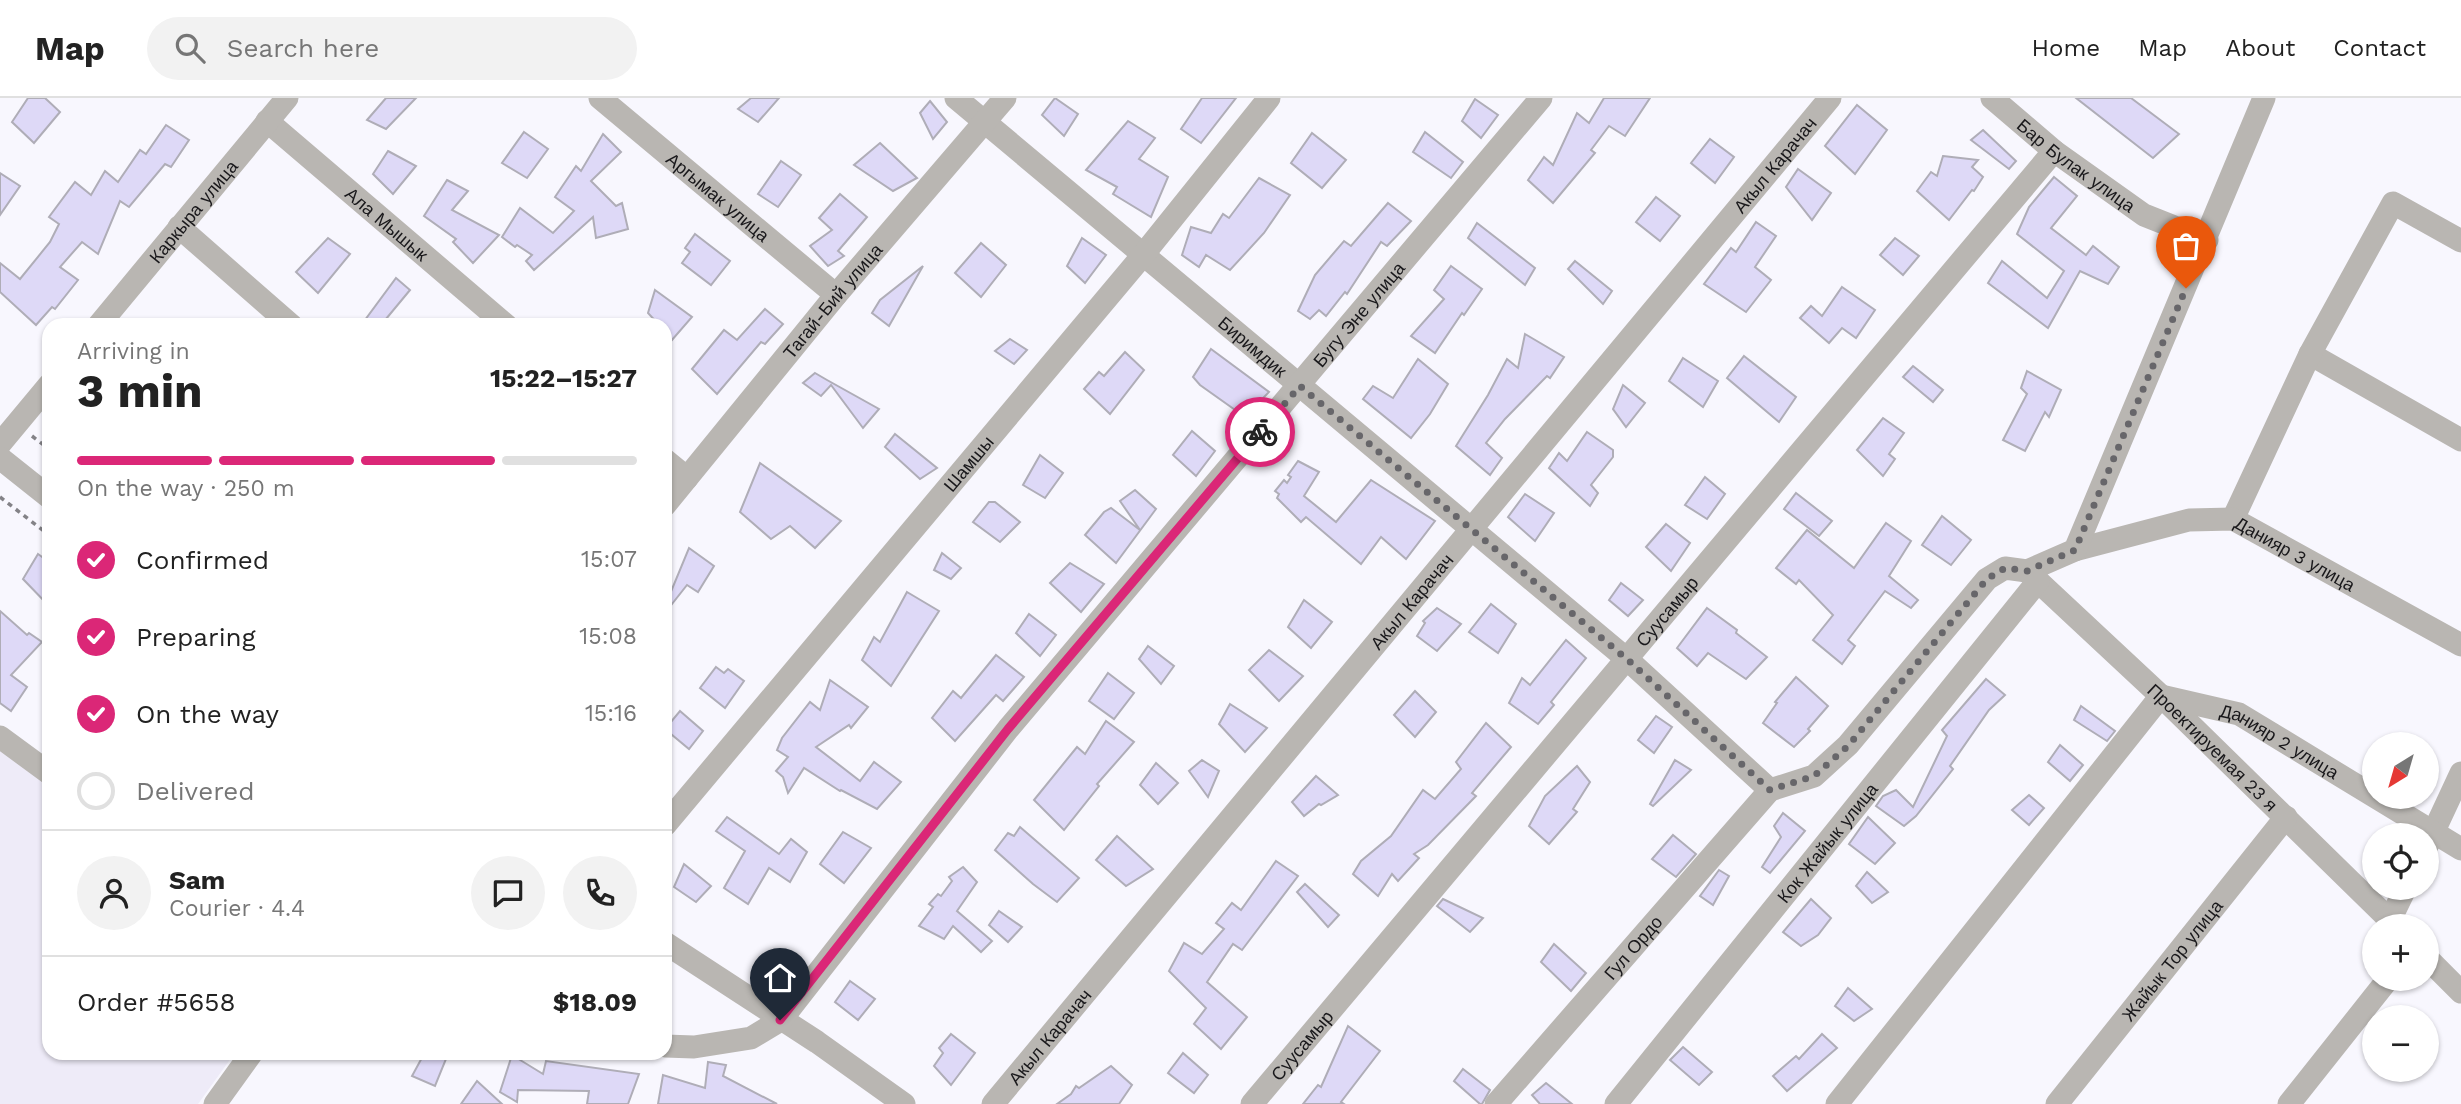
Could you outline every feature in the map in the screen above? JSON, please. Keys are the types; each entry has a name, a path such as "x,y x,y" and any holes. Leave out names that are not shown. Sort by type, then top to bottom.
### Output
{"street":[{"name":"Каркыра улица","path":"105,318 287,98"},
{"name":"Аргымак улица","path":"600,98 836,295"},
{"name":"Биримдик","path":"956,98 1628,660 1770,790"},
{"name":"Тагай-Бий улица","path":"672,496 836,295 1005,98"},
{"name":"Шамшы","path":"672,817 1143,255 1269,98"},
{"name":"Бугу Эне улица","path":"780,1020 1008,729 1541,98"},
{"name":"Акыл Карачач","path":"993,1104 1830,98"},
{"name":"Бар Булак улица","path":"1992,98 2054,151 2144,215 2207,240"},
{"path":"2075,550 2207,240 2264,98"},
{"name":"Ала Мышык","path":"267,121 498,318"},
{"name":"Суусамыр","path":"1252,1104 2054,151"},
{"path":"2233,519 2310,354 2393,203 2461,241"},
{"path":"180,227 283,318"},
{"path":"2310,354 2461,440"},
{"path":"0,444 42,393"},
{"path":"0,458 42,491"},
{"path":"672,466 687,478"},
{"name":"Данияр 3 улица","path":"2033,576 2075,550 2189,520 2233,519 2461,645"},
{"path":"1770,790 1814,776 1848,746 1987,579 2005,568 2033,576"},
{"name":"Проектируемая 23 я","path":"2033,576 2161,696 2384,914"},
{"name":"Кок Жайык улица","path":"1616,1104 2033,576"},
{"path":"1837,1104 2161,696"},
{"name":"Данияр 2 улица","path":"2161,696 2239,714 2404,823"},
{"path":"0,737 42,767"},
{"path":"2438,823 2461,773"},
{"name":"Гул Ордо","path":"1496,1104 1770,790"},
{"name":"Жайык Тор улица","path":"2057,1104 2286,817"},
{"name":"Данияр 2 улица","path":"2439,843 2461,849"},
{"path":"672,948 817,1042 904,1104"},
{"path":"2439,970 2461,992"},
{"path":"2288,1104 2379,991"},
{"path":"672,1046 694,1047 751,1038 780,1020"},
{"path":"215,1104 247,1060"}],"path":[{"path":"0,497 42,530"}],"shaded area":[{"path":"0,749 42,780 42,1060 230,1060 198,1104 0,1104"}],"building":[{"path":"28,98 45,98 60,112 34,143 12,122"},
{"path":"386,98 416,98 386,129 367,120"},
{"path":"751,98 779,98 758,122 738,109"},
{"path":"1055,98 1078,114 1064,136 1042,115"},
{"path":"1202,98 1236,98 1201,143 1181,129"},
{"path":"1604,98 1650,98 1625,136 1609,126 1591,150 1595,153 1553,203 1528,180 1544,157 1553,165 1577,113 1589,123"},
{"path":"2076,98 2131,98 2179,134 2153,158"},
{"path":"1475,99 1498,115 1481,138 1462,121"},
{"path":"930,101 947,122 933,139 920,113"},
{"path":"1857,105 1887,130 1855,174 1825,146"},
{"path":"1128,121 1155,138 1139,159 1168,177 1151,217 1113,194 1117,187 1086,170"},
{"path":"166,125 189,140 171,167 165,164 129,207 120,201 98,254 82,242 60,267 78,280 55,309 52,307 36,325 0,292 0,263 20,279 50,242 59,224 49,217 75,182 91,195 105,171 118,182 140,150 146,154"},
{"path":"1983,130 2016,161 2009,169 1971,140"},
{"path":"524,132 548,149 527,178 502,163"},
{"path":"1425,132 1463,162 1451,178 1413,152"},
{"path":"1312,133 1346,160 1322,188 1291,163"},
{"path":"603,134 621,152 591,181 616,206 622,203 628,229 596,238 593,217 534,270 526,261 532,255 502,237 520,208 553,233 574,211 555,197 576,166 581,171"},
{"path":"1710,139 1734,157 1715,183 1691,163"},
{"path":"880,143 917,178 893,191 854,165"},
{"path":"388,151 416,166 393,194 373,174"},
{"path":"1943,156 1978,160 1972,167 1983,177 1949,220 1917,191 1931,172 1937,176"},
{"path":"781,161 801,175 778,207 758,194"},
{"path":"1798,169 1831,193 1812,220 1786,187"},
{"path":"0,173 20,186 0,215"},
{"path":"2054,177 2077,196 2051,228 2086,255 2093,246 2119,267 2108,284 2080,271 2048,328 1988,283 2002,261 2047,298 2064,271 2017,234 2029,207"},
{"path":"1259,178 1290,195 1264,233 1230,270 1206,255 1199,267 1182,255 1191,227 1211,233 1223,214 1229,218"},
{"path":"447,180 468,191 452,210 499,235 473,263 453,242 456,239 424,216"},
{"path":"840,194 867,217 838,251 844,256 828,266 810,246 832,230 819,218"},
{"path":"1656,197 1680,216 1660,241 1636,222"},
{"path":"1388,203 1411,221 1387,246 1381,242 1347,294 1345,292 1326,316 1319,310 1310,319 1298,311 1315,275 1344,241 1351,246"},
{"path":"1756,222 1776,236 1755,267 1771,280 1746,312 1704,284 1731,248 1736,252"},
{"path":"1477,223 1535,268 1525,285 1468,238"},
{"path":"695,234 730,261 711,285 682,263 690,252 685,248"},
{"path":"328,238 350,254 318,293 296,272"},
{"path":"1082,238 1106,255 1085,283 1067,266"},
{"path":"1895,238 1919,256 1903,275 1880,255"},
{"path":"981,243 1006,265 981,297 955,273"},
{"path":"1575,261 1612,291 1603,304 1568,269"},
{"path":"923,266 889,326 872,313 880,300"},
{"path":"1451,266 1482,289 1435,353 1411,336 1444,299 1434,290"},
{"path":"396,278 410,290 387,318 366,318"},
{"path":"1842,287 1875,310 1856,338 1842,328 1829,343 1800,318 1811,306 1822,316"},
{"path":"655,290 692,317 672,340 672,318 653,318 648,313"},
{"path":"765,309 783,324 765,344 761,342 717,394 692,369 724,330 737,340"},
{"path":"1525,334 1564,357 1550,378 1547,376 1505,419 1486,443 1502,458 1490,475 1456,446 1507,359 1518,368"},
{"path":"1010,339 1027,350 1014,364 995,351"},
{"path":"1211,349 1269,392 1245,417 1193,377"},
{"path":"1125,352 1144,370 1110,414 1084,389 1099,372 1104,376"},
{"path":"1744,356 1796,397 1779,422 1727,378"},
{"path":"1683,358 1718,381 1703,407 1669,381"},
{"path":"1418,359 1448,384 1430,414 1411,438 1363,399 1373,386 1393,398"},
{"path":"1913,366 1943,390 1933,402 1903,377"},
{"path":"2027,371 2061,390 2049,417 2045,412 2025,451 2003,440 2027,394 2021,388"},
{"path":"815,373 879,409 863,428 831,385 821,396 803,383"},
{"path":"1623,385 1645,403 1626,427 1613,409"},
{"path":"1883,418 1904,433 1889,454 1895,459 1883,476 1857,450"},
{"path":"1192,431 1215,451 1196,476 1173,455"},
{"path":"1587,432 1613,450 1613,457 1591,485 1598,493 1590,506 1549,468 1559,453 1567,461"},
{"path":"895,434 937,468 920,479 885,447"},
{"path":"1040,455 1063,473 1045,498 1023,485"},
{"path":"1298,461 1319,472 1304,496 1336,522 1371,480 1435,521 1406,559 1381,537 1361,564 1306,517 1301,522 1277,498 1279,494 1275,491 1284,480 1287,483 1291,477 1288,475"},
{"path":"760,463 841,521 815,548 790,526 771,539 740,512"},
{"path":"1705,477 1725,494 1707,519 1685,505"},
{"path":"1135,490 1156,509 1116,563 1085,535 1104,512 1111,508 1140,530 1120,501"},
{"path":"1796,493 1832,521 1819,536 1784,509"},
{"path":"1525,494 1554,513 1535,541 1508,517"},
{"path":"989,502 995,502 1020,522 1000,542 973,522"},
{"path":"1942,516 1971,540 1951,565 1922,545"},
{"path":"1886,523 1911,541 1889,576 1918,600 1911,608 1885,591 1848,640 1855,646 1842,664 1813,640 1833,615 1799,580 1796,584 1776,568 1807,530 1854,568"},
{"path":"1666,524 1690,543 1671,571 1646,547"},
{"path":"689,548 714,566 698,592 687,585 672,604 672,589"},
{"path":"942,553 961,568 951,579 934,570"},
{"path":"38,554 42,557 42,599 23,579"},
{"path":"1070,563 1104,584 1081,612 1050,583"},
{"path":"1621,583 1643,600 1628,616 1609,600"},
{"path":"907,592 939,611 891,686 862,660 874,637 880,642"},
{"path":"1304,600 1332,622 1311,648 1288,627"},
{"path":"1491,604 1516,624 1498,653 1469,632"},
{"path":"1437,608 1461,624 1437,651 1417,636 1425,623 1423,621"},
{"path":"1707,608 1767,657 1746,679 1708,653 1697,666 1677,648"},
{"path":"0,611 27,635 29,633 42,642 11,675 27,687 11,711 0,703"},
{"path":"1029,614 1056,635 1040,656 1016,633"},
{"path":"1566,640 1586,658 1551,702 1554,705 1538,724 1509,703 1522,678 1530,685"},
{"path":"1148,646 1174,666 1161,684 1139,659"},
{"path":"1269,650 1303,676 1279,701 1249,670"},
{"path":"996,655 1024,677 1003,701 996,695 955,741 932,718 953,691 961,698"},
{"path":"716,667 724,673 728,669 744,681 725,708 700,688"},
{"path":"1108,673 1134,693 1114,719 1089,701"},
{"path":"1796,677 1828,706 1808,729 1810,731 1794,747 1763,723 1777,703 1775,702"},
{"path":"1986,679 2005,695 1989,710 1950,766 1953,769 1916,816 1904,826 1876,806 1883,796 1896,790 1913,807 1947,736 1942,730"},
{"path":"830,680 868,707 851,728 849,725 816,747 860,781 874,762 901,782 877,809 840,791 804,768 788,793 783,777 776,771 788,757 777,750 782,738 810,702 820,710"},
{"path":"1415,691 1436,712 1415,737 1394,715"},
{"path":"1230,704 1267,728 1245,752 1219,724"},
{"path":"2081,706 2115,731 2107,741 2074,720"},
{"path":"680,711 703,731 689,749 672,735 672,721"},
{"path":"1656,716 1672,727 1654,753 1638,740"},
{"path":"1106,721 1134,742 1097,784 1099,786 1064,830 1034,800 1077,747 1085,754"},
{"path":"1486,723 1511,747 1472,793 1476,796 1428,845 1414,854 1419,858 1398,881 1392,874 1378,896 1353,874 1361,861 1391,836 1423,790 1435,799 1461,769 1456,762"},
{"path":"2060,745 2083,765 2070,781 2048,762"},
{"path":"1202,760 1219,771 1208,797 1189,771"},
{"path":"1675,760 1691,770 1653,806 1650,804"},
{"path":"1156,763 1178,783 1158,804 1140,785"},
{"path":"1577,766 1590,782 1573,809 1577,812 1549,844 1529,826 1545,796"},
{"path":"1316,776 1338,795 1319,804 1304,816 1292,802"},
{"path":"2029,795 2044,808 2029,825 2012,810"},
{"path":"1783,813 1805,831 1770,873 1762,867 1781,837 1774,826"},
{"path":"727,817 779,854 791,839 807,852 790,882 769,868 748,904 724,888 745,851 716,831"},
{"path":"1868,817 1895,843 1875,864 1849,844"},
{"path":"1020,827 1079,878 1057,902 995,850 1008,833 1014,836"},
{"path":"843,832 871,848 844,883 820,864"},
{"path":"1673,835 1696,854 1676,877 1652,859"},
{"path":"1117,836 1153,869 1126,886 1096,860"},
{"path":"1276,861 1298,876 1242,950 1233,944 1207,982 1247,1017 1221,1049 1194,1024 1206,1008 1169,971 1184,943 1202,954 1224,929 1216,923 1232,903 1241,910"},
{"path":"684,864 711,886 696,902 674,887"},
{"path":"963,867 977,882 957,911 992,941 981,952 953,926 944,939 919,926 933,907 929,904 938,894 941,896 952,881 949,877"},
{"path":"1719,870 1729,876 1713,905 1700,896"},
{"path":"1867,872 1888,892 1872,903 1856,886"},
{"path":"1305,884 1339,915 1328,927 1297,892"},
{"path":"1443,899 1483,918 1470,932 1437,906"},
{"path":"1811,899 1831,918 1818,935 1801,946 1783,932"},
{"path":"999,911 1022,927 1008,942 989,925"},
{"path":"1554,944 1586,973 1571,991 1541,962"},
{"path":"850,981 875,999 858,1020 835,1002"},
{"path":"1848,988 1872,1009 1854,1021 1835,1006"},
{"path":"1348,1026 1380,1051 1341,1102 1344,1104 1303,1104 1318,1085 1321,1087"},
{"path":"951,1034 975,1053 951,1085 934,1066 943,1053 939,1048"},
{"path":"1822,1034 1837,1048 1787,1091 1773,1076 1796,1056 1799,1059"},
{"path":"1683,1047 1712,1072 1699,1085 1670,1060"},
{"path":"1183,1053 1208,1075 1194,1093 1168,1073"},
{"path":"421,1060 446,1060 435,1086 412,1076"},
{"path":"510,1060 520,1060 543,1074 546,1061 639,1074 628,1104 587,1104 589,1091 518,1090 517,1102 500,1092"},
{"path":"708,1062 726,1065 723,1076 777,1104 658,1104 663,1075 705,1088"},
{"path":"1111,1066 1132,1085 1119,1104 1057,1104 1071,1094 1076,1086 1079,1088"},
{"path":"1463,1069 1490,1090 1482,1104 1454,1081"},
{"path":"477,1081 502,1104 461,1104"},
{"path":"1546,1083 1572,1104 1540,1104 1532,1095"}],"way so far":[{"path":"1260,432 1300,386 1628,660 1770,790 1814,776 1848,746 1987,579 2005,568 2027,571 2075,550 2186,288"}],"route":[{"path":"780,1020 1008,729 1260,432"}]}
